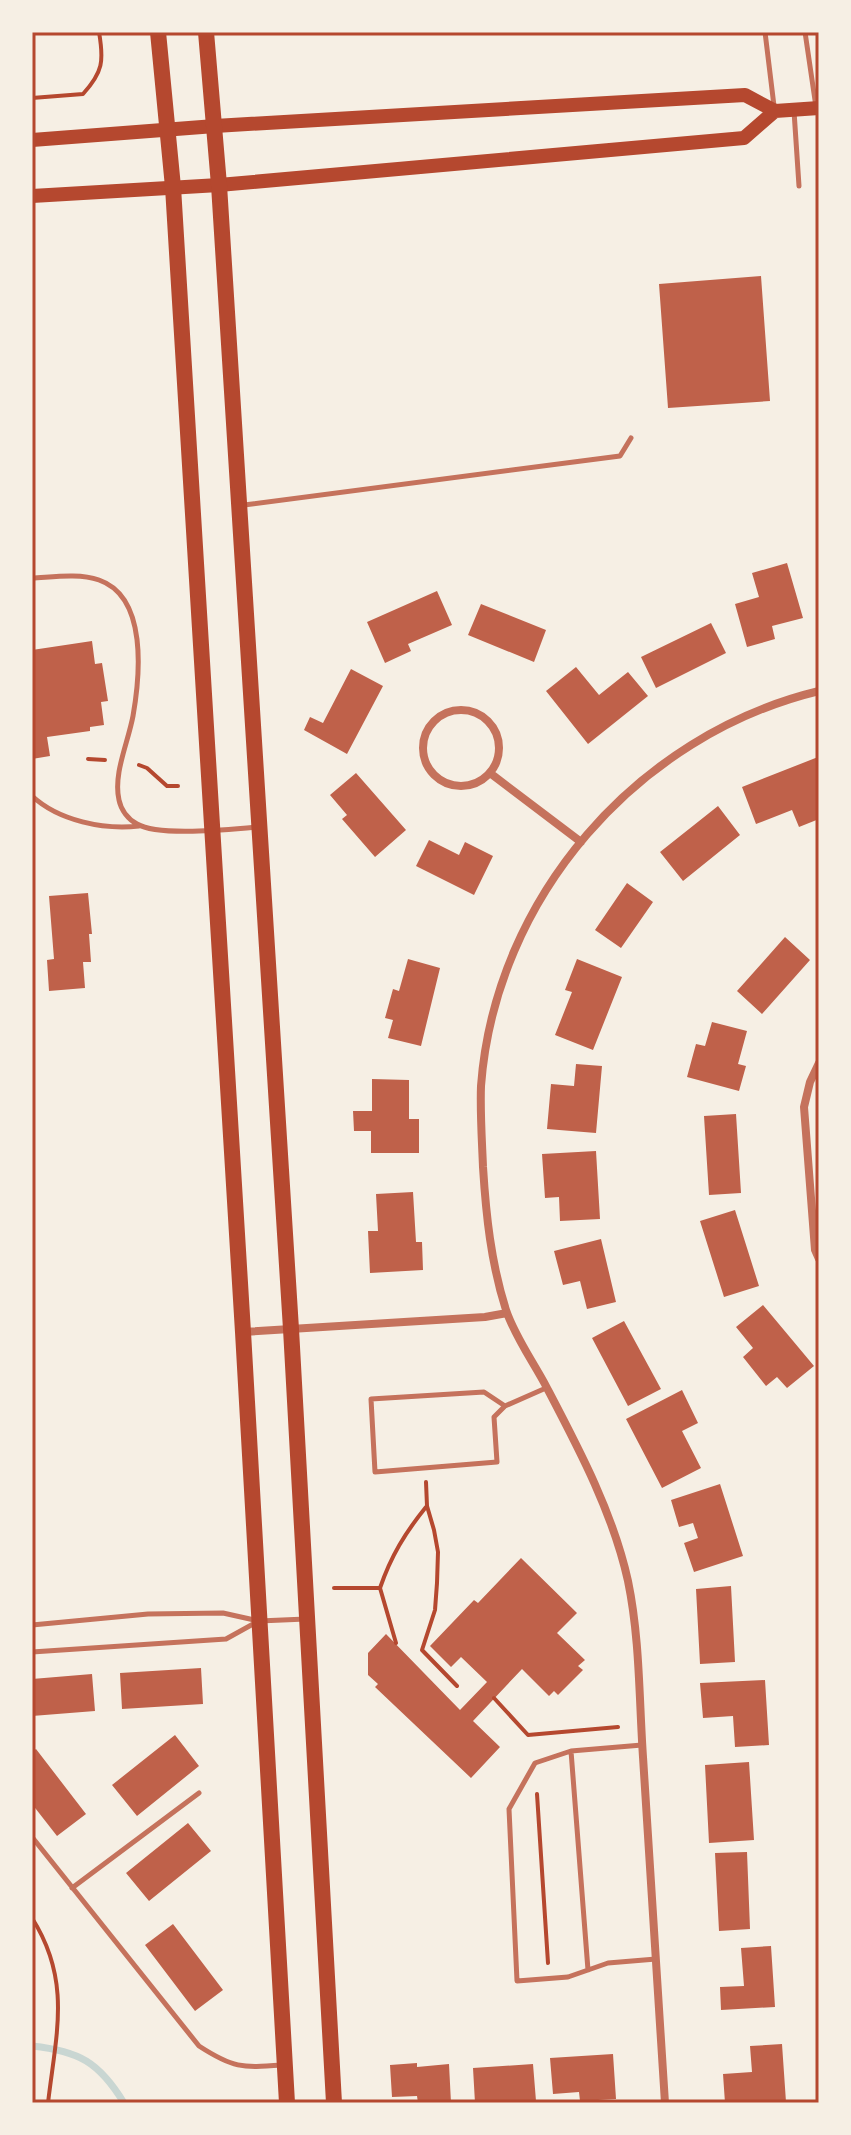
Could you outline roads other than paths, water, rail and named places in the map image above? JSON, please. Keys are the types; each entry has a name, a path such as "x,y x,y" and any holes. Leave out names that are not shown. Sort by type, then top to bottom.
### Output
{"main road":[{"path":"158,32 173,187 287,2103"},
{"path":"206,32 219,185 291,1329 334,2103"},
{"path":"32,140 215,126 745,95 775,111 818,108"},
{"path":"32,196 219,185 744,138 775,111"}],"street":[{"path":"665,2103 634,1626 628,1584 618,1543 590,1476 507,1313 485,1213 481,1086 492,1024 520,935 543,893 581,842 650,771 689,744 767,706 819,691"},
{"path":"458,710 483,716 498,737 497,762 490,773 469,785 457,786 445,783 435,775 424,754 424,742 435,720 458,710"},
{"path":"490,773 581,842"},
{"path":"819,1063 804,1107 815,1250 819,1259"},
{"path":"243,1332 485,1317 507,1313"}],"lane":[{"path":"765,32 775,111"},
{"path":"805,32 818,108"},
{"path":"794,110 799,186"},
{"path":"239,505 620,456 631,438"},
{"path":"32,578 60,576 99,580 121,592 132,612 138,651 137,682 133,716 119,772 118,799 124,813 139,826"},
{"path":"32,796 42,806 87,823 118,829 139,826 176,831 259,826"},
{"path":"505,1406 484,1392 371,1399 375,1472 497,1462 494,1417 505,1406 547,1388"},
{"path":"32,1625 148,1614 223,1613 259,1621 306,1619"},
{"path":"32,1652 226,1639 259,1621"},
{"path":"642,1745 571,1751 535,1763 509,1809 517,1981 568,1977 608,1963 656,1959"},
{"path":"571,1751 588,1970"},
{"path":"72,1888 199,1793"},
{"path":"32,1837 199,2046 226,2063 253,2067 284,2065"}],"waterway":[{"path":"32,2046 63,2051 86,2061 106,2078 124,2103"}]}
